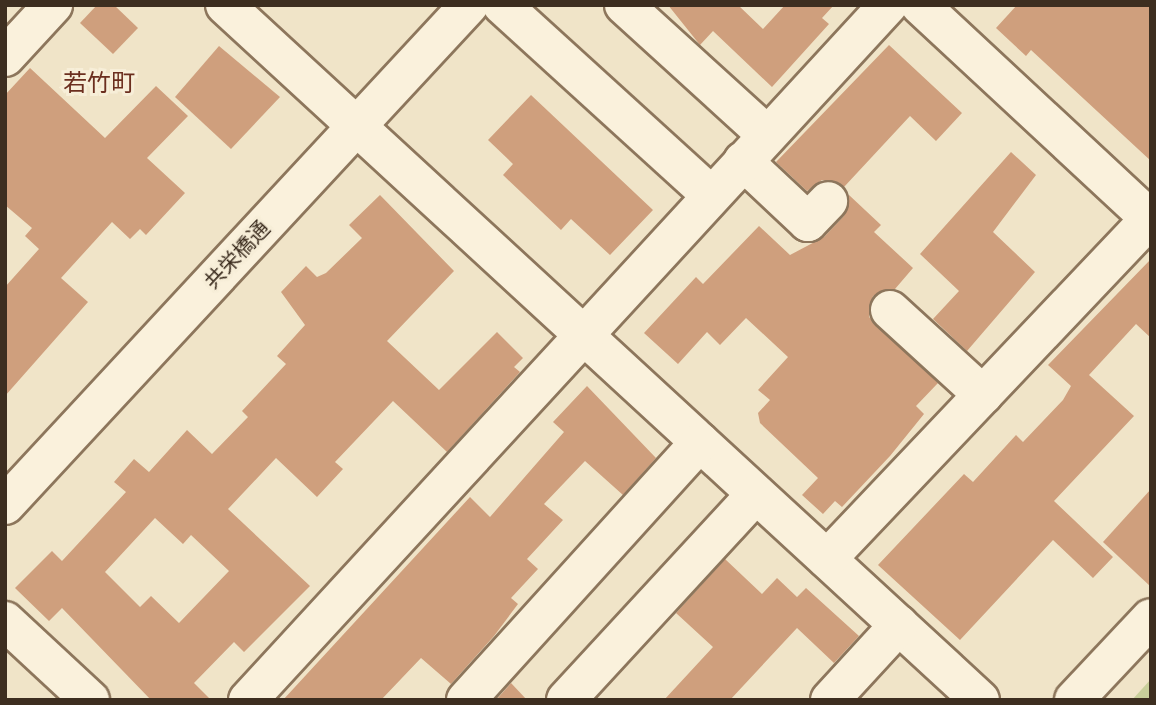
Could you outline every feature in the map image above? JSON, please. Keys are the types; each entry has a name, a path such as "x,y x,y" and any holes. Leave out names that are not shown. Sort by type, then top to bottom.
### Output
{"street":[{"path":"5,57 53,5"},
{"path":"225,5 980,700"},
{"name":"共栄橋通","path":"5,505 469,5"},
{"path":"502,5 711,195"},
{"path":"624,5 755,148 808,222 828,201"},
{"path":"248,700 888,5"},
{"path":"827,559 1150,219 920,5"},
{"path":"890,310 983,395"},
{"path":"466,700 700,442"},
{"path":"566,700 756,494"},
{"path":"1074,700 1151,618"},
{"path":"5,621 90,700"},
{"path":"830,700 899,625"}],"green space":[{"path":"1151,679 1151,700 1132,700"}],"building":[{"path":"97,5 114,5 138,28 113,54 80,23"},
{"path":"668,5 738,5 763,29 785,5 834,5 822,18 829,24 772,87 713,31 700,45"},
{"path":"1017,5 1151,5 1151,161 1031,50 1026,56 996,28"},
{"path":"889,45 962,113 936,141 910,116 844,187 822,180 807,191 776,162"},
{"path":"219,46 280,97 231,149 175,97"},
{"path":"30,68 105,138 156,86 188,116 147,158 185,193 146,235 140,229 130,239 112,222 61,278 88,302 5,396 5,287 39,249 25,236 32,228 5,205 5,95"},
{"path":"531,95 653,210 610,255 571,219 561,230 503,175 513,164 488,140"},
{"path":"1011,152 1036,175 993,232 1035,272 967,351 933,319 959,291 920,254"},
{"path":"380,195 454,271 387,341 439,390 497,332 523,358 514,367 520,372 447,452 393,401 335,462 343,469 317,497 276,458 228,509 310,586 244,652 234,642 194,683 211,700 151,700 62,608 49,621 15,588 52,551 62,561 126,492 114,482 134,459 149,472 187,430 212,454 248,417 242,411 286,364 277,356 305,325 281,292 306,266 317,277 326,273 362,238 349,225","holes":["155,518 183,544 191,535 229,571 179,623 151,596 140,607 105,572"]},
{"path":"849,195 881,225 874,232 913,268 895,289 873,296 869,317 938,383 916,406 924,414 890,456 842,507 835,501 823,514 802,495 818,478 760,423 758,413 770,400 758,390 788,357 746,318 720,345 707,332 678,364 644,333 696,277 703,284 759,226 790,255 824,237 844,216"},
{"path":"1151,259 1151,338 1136,324 1089,375 1134,416 1054,501 1113,557 1093,578 1053,540 960,640 878,565 964,474 973,482 1016,435 1023,442 1063,400 1071,386 1048,365"},
{"path":"587,386 656,458 623,495 585,461 544,504 563,520 527,559 538,569 511,598 518,604 494,636 451,684 421,658 381,700 283,700 470,497 490,517 564,432 553,422"},
{"path":"1151,489 1151,587 1103,542"},
{"path":"725,559 762,594 777,578 797,597 806,588 859,636 834,663 797,628 730,700 664,700 713,647 676,613"},
{"path":"511,683 527,700 496,700"}],"district":[{"name":"若竹町","path":"99,84"}]}
